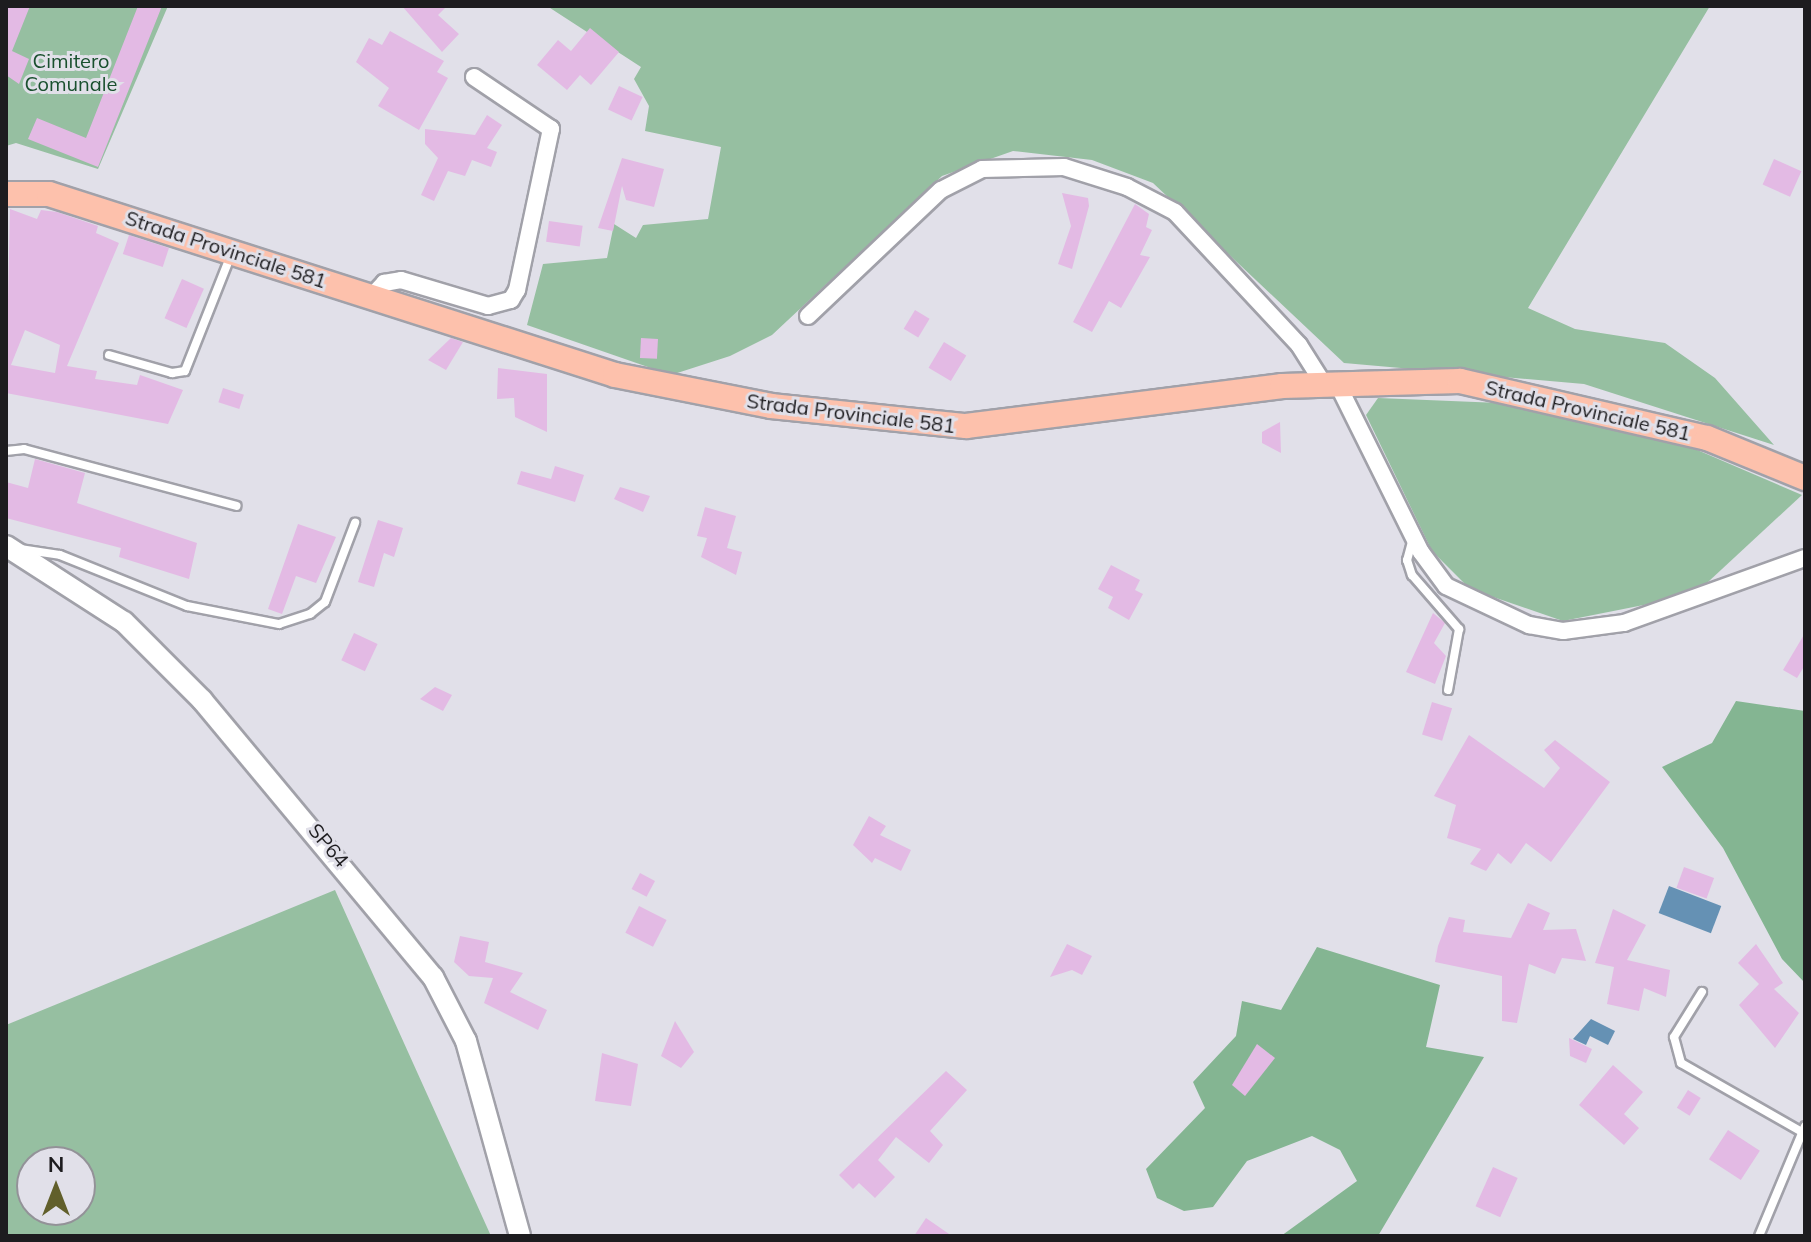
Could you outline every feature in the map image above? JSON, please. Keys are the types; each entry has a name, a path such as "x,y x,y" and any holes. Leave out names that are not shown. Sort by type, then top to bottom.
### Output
{"main road":[{"name":"Strada Provinciale 581","path":"6,194 49,194 233,250 615,375 771,406 881,420 966,426 1330,383 1460,381 1582,404 1707,438 1805,478"}],"street":[{"path":"372,296 384,283 401,280 488,306 511,300 517,290 551,129 474,77"},
{"path":"808,316 941,190 982,169 1064,167 1127,187 1175,212 1299,345 1330,383 1413,537 1446,586 1518,621 1563,631 1624,623 1805,558"},
{"name":"SP64","path":"9,547 124,622 191,689 270,774 433,977 466,1041 520,1236"}],"lane":[{"path":"109,355 172,373 185,371 233,250"},
{"path":"6,451 24,449 236,506"},
{"path":"9,547 60,555 187,606 279,624 310,614 325,602 355,523"},
{"path":"1413,537 1407,560 1412,575 1459,629 1448,690"},
{"path":"1702,992 1674,1037 1681,1063 1804,1129 1759,1236"}],"green space":[{"name":"Cimitero Comunale","path":"6,6 168,6 98,169 16,143 6,146"},
{"path":"547,6 1710,6 1528,308 1575,329 1665,343 1715,378 1774,445 1584,384 1344,363 1153,183 1092,160 1013,151 942,176 772,335 730,356 671,375 527,325 543,264 607,258 614,224 636,238 643,225 708,219 721,147 645,131 649,106 634,79 641,67"},
{"path":"1378,398 1524,404 1667,437 1802,495 1694,595 1563,621 1470,589 1432,551 1366,415"},
{"path":"1736,701 1805,711 1805,983 1782,959 1723,848 1662,767 1712,743"},
{"path":"335,890 491,1236 6,1236 6,1025"},
{"path":"1317,947 1440,985 1426,1047 1484,1057 1378,1236 1281,1236 1357,1181 1340,1150 1312,1136 1247,1161 1213,1207 1184,1211 1157,1198 1146,1169 1205,1108 1193,1082 1236,1036 1242,1001 1281,1010"}],"water":[{"path":"1669,886 1721,906 1711,933 1659,913"},
{"path":"1591,1019 1615,1031 1608,1045 1590,1036 1586,1045 1573,1039"}],"building":[{"path":"6,6 30,6 12,51 29,59 19,84 6,75"},
{"path":"138,6 162,6 98,167 28,139 37,118 86,138"},
{"path":"402,6 447,6 438,15 459,34 442,52"},
{"path":"590,28 619,52 591,85 580,75 567,90 537,65 558,40 571,51"},
{"path":"390,31 444,61 437,72 448,78 419,130 378,106 389,88 356,62 369,38 382,45"},
{"path":"619,86 643,97 632,121 608,110"},
{"path":"487,115 502,125 487,148 497,152 491,167 472,160 465,176 448,171 434,201 421,195 438,158 425,144 425,129 475,135"},
{"path":"622,158 664,169 654,207 626,200 622,186 613,231 598,228"},
{"path":"1774,159 1801,171 1790,197 1763,185"},
{"path":"1062,193 1088,198 1089,206 1072,269 1058,264 1071,226"},
{"path":"1135,204 1149,214 1146,227 1152,230 1140,255 1150,257 1121,308 1109,301 1092,332 1073,322"},
{"path":"10,209 37,219 41,210 57,212 98,226 96,233 119,243 67,366 97,371 95,379 137,385 140,375 183,390 168,424 6,393","holes":["25,330 60,345 55,373 11,365"]},
{"path":"549,221 583,226 580,247 546,242"},
{"path":"129,235 169,248 163,267 123,254"},
{"path":"182,279 204,289 186,328 165,318"},
{"path":"915,310 930,319 918,338 904,329"},
{"path":"451,338 463,342 446,370 428,360"},
{"path":"641,338 658,339 657,359 640,358"},
{"path":"944,342 966,355 951,381 929,368"},
{"path":"498,368 547,374 547,432 515,417 514,398 497,399"},
{"path":"223,388 244,395 239,409 218,402"},
{"path":"1280,422 1281,453 1262,443 1262,432"},
{"path":"35,459 85,473 77,503 197,543 189,579 119,557 121,548 6,518 6,482 28,488"},
{"path":"555,466 584,475 575,502 517,484 521,471 551,479"},
{"path":"620,487 650,496 643,512 614,499"},
{"path":"705,507 736,516 727,548 742,552 736,575 701,557 707,538 697,536"},
{"path":"378,520 403,528 394,557 384,553 374,587 358,582"},
{"path":"298,524 336,537 316,583 296,576 282,614 268,609"},
{"path":"1111,565 1140,580 1135,590 1143,594 1129,620 1108,608 1113,597 1098,589"},
{"path":"1433,613 1445,623 1434,643 1446,656 1435,684 1406,672"},
{"path":"354,633 378,644 365,671 341,660"},
{"path":"1805,633 1805,665 1797,678 1783,670"},
{"path":"435,687 452,695 443,711 420,699"},
{"path":"1432,702 1452,708 1442,741 1422,735"},
{"path":"1469,735 1544,788 1560,768 1544,750 1555,740 1610,782 1551,862 1526,843 1511,864 1498,853 1486,871 1470,864 1481,849 1447,838 1456,805 1434,796"},
{"path":"869,816 886,826 880,835 911,850 901,871 875,858 872,863 853,845"},
{"path":"1684,867 1714,878 1707,899 1676,888"},
{"path":"640,873 655,881 647,897 632,889"},
{"path":"1528,903 1550,913 1543,930 1576,929 1586,961 1562,958 1555,974 1529,964 1517,1023 1502,1021 1502,976 1435,962 1438,946 1449,917 1465,920 1463,932 1511,938"},
{"path":"639,906 667,920 653,947 625,933"},
{"path":"1613,909 1646,925 1627,960 1670,970 1666,997 1644,988 1639,1011 1607,1004 1614,967 1595,963"},
{"path":"460,936 489,942 485,962 523,973 510,992 547,1010 538,1030 484,1003 493,978 469,976 454,962"},
{"path":"1067,944 1092,956 1082,975 1072,970 1050,977"},
{"path":"1756,944 1783,983 1774,989 1799,1013 1775,1048 1739,1005 1759,984 1738,963"},
{"path":"675,1021 694,1052 681,1068 661,1056"},
{"path":"1569,1038 1592,1049 1586,1063 1570,1056"},
{"path":"1257,1044 1275,1058 1245,1096 1232,1085"},
{"path":"602,1053 638,1064 631,1106 595,1101"},
{"path":"1613,1065 1643,1092 1624,1114 1639,1128 1624,1145 1579,1105"},
{"path":"946,1071 967,1090 930,1131 943,1145 929,1163 896,1137 878,1160 895,1177 875,1198 859,1183 853,1189 839,1175"},
{"path":"1688,1090 1701,1098 1690,1116 1677,1108"},
{"path":"1728,1130 1760,1151 1741,1180 1709,1159"},
{"path":"1493,1167 1518,1178 1500,1217 1476,1206"},
{"path":"926,1218 952,1236 914,1236"}]}
